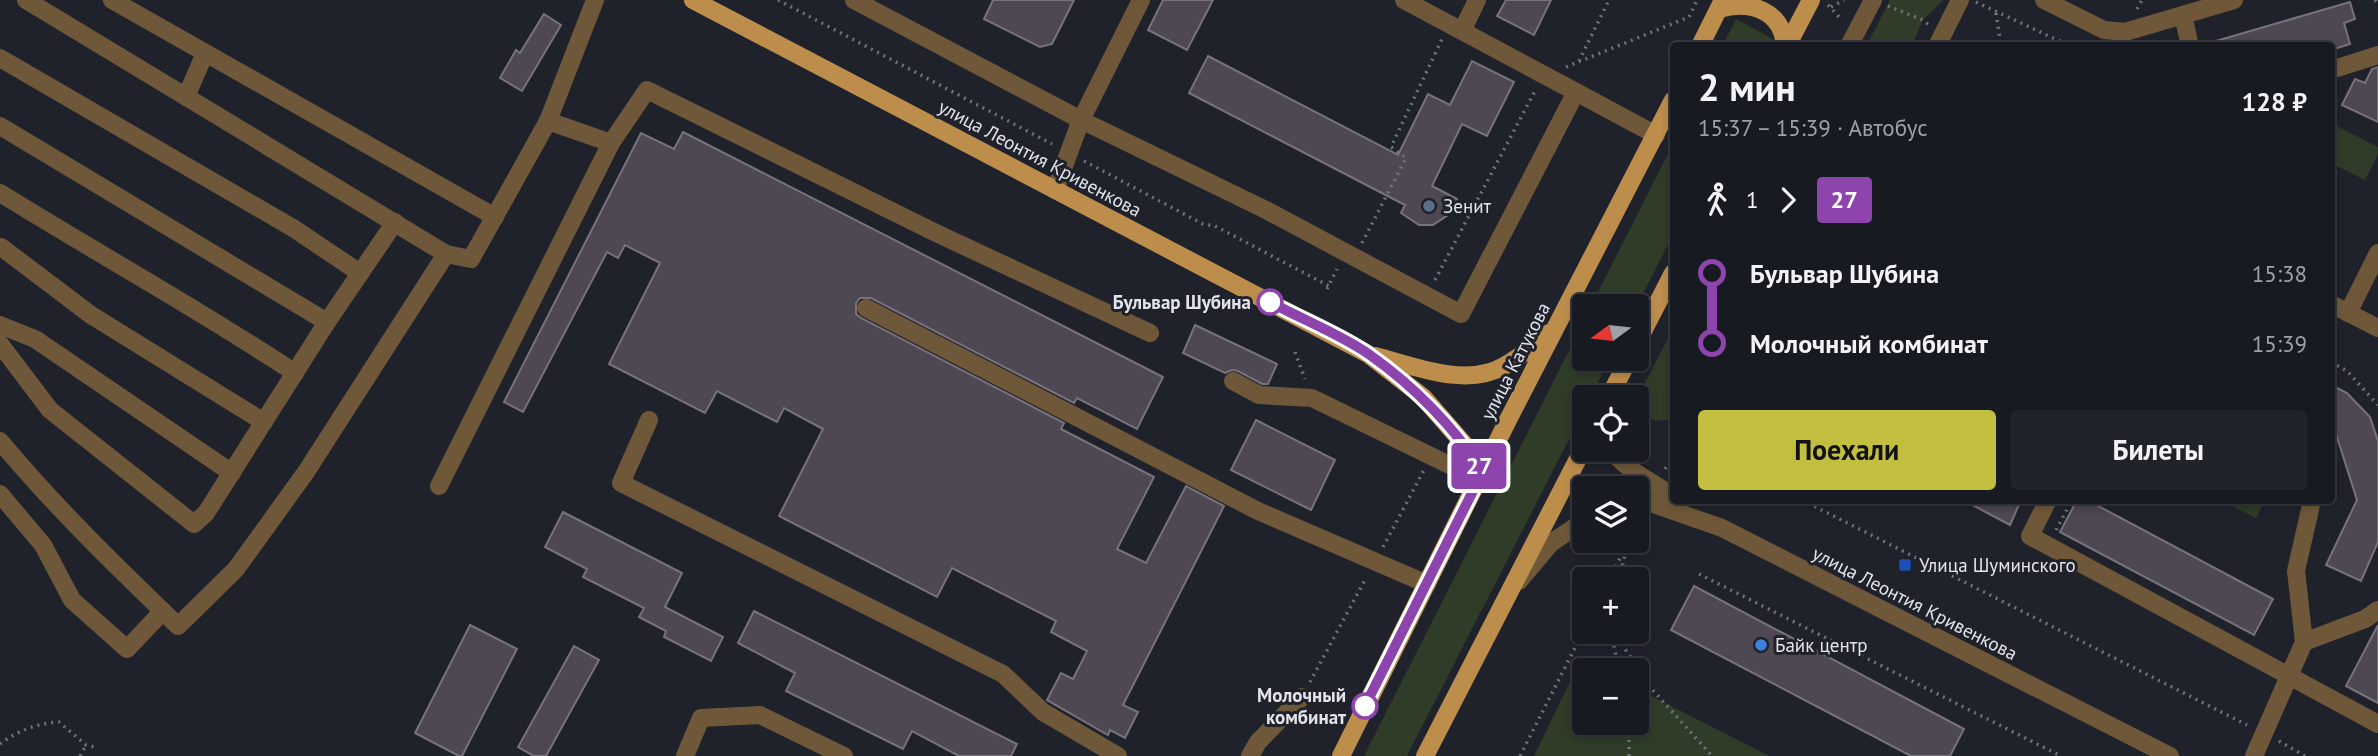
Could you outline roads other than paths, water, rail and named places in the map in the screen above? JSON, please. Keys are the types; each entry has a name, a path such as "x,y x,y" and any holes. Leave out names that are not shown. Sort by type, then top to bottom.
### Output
{"main road":[{"name":"улица Леонтия Кривенкова","path":"693,0 1368,354"},
{"path":"1788,42 1811,0"},
{"path":"1702,42 1721,4 1739,1 1756,3 1770,12 1780,25 1785,42"},
{"name":"улица Катукова","path":"1341,756 1556,326 1670,106"},
{"path":"1649,320 1670,279"},
{"path":"1368,354 1437,372 1474,375 1503,368 1556,326"},
{"path":"1368,354 1423,397 1464,444 1481,475"},
{"path":"1425,756 1576,462"}],"street":[{"path":"26,0 446,254 471,259 548,121 595,0"},
{"path":"111,0 495,217"},
{"path":"854,0 1082,120 1266,210 1461,314 1576,92"},
{"path":"1055,190 1082,120 1141,0"},
{"path":"1404,0 1656,135"},
{"path":"1456,28 1477,0"},
{"path":"1852,40 1872,0"},
{"path":"1939,41 1960,0"},
{"path":"2044,0 2104,30 2125,32 2234,0"},
{"path":"2183,15 2189,42"},
{"path":"186,97 205,53"},
{"path":"2335,69 2378,55"},
{"path":"0,58 293,228 360,273"},
{"path":"439,486 611,143 647,90 934,232 1150,333"},
{"path":"548,121 611,143"},
{"path":"0,126 327,322"},
{"path":"0,193 225,326 295,373"},
{"path":"0,344 50,410 194,524 206,513 394,222"},
{"path":"1,247 91,315 264,422"},
{"path":"2348,313 2378,253"},
{"path":"0,442 106,556 178,625 236,569 306,472 446,254"},
{"path":"2335,306 2378,328"},
{"path":"866,307 1247,506 1427,584"},
{"path":"0,326 35,339 232,472"},
{"path":"1233,381 1259,395 1312,398 1481,475"},
{"path":"649,421 621,483 1003,674 1043,712 1118,756"},
{"path":"1624,462 1670,493"},
{"path":"0,494 43,545 72,600 127,649 163,611"},
{"name":"улица Леонтия Кривенкова","path":"1649,502 1722,528 2170,756"},
{"path":"1687,504 1722,528"},
{"path":"2046,504 2030,536 2378,724"},
{"path":"2254,756 2304,642 2296,571 2311,504"},
{"path":"1508,594 1551,543 1572,529"},
{"path":"2304,642 2365,619 2378,610"},
{"path":"1250,756 1258,742 1302,697"},
{"path":"685,756 701,719 760,715 844,756"}],"place":[{"name":"Зенит","path":"1429,206"},
{"name":"Бульвар Шубина","path":"1270,302"},
{"name":"Улица Шуминского","path":"1905,565"},
{"name":"Байк центр","path":"1761,645"},
{"name":"Молочный комбинат","path":"1365,706"}]}
